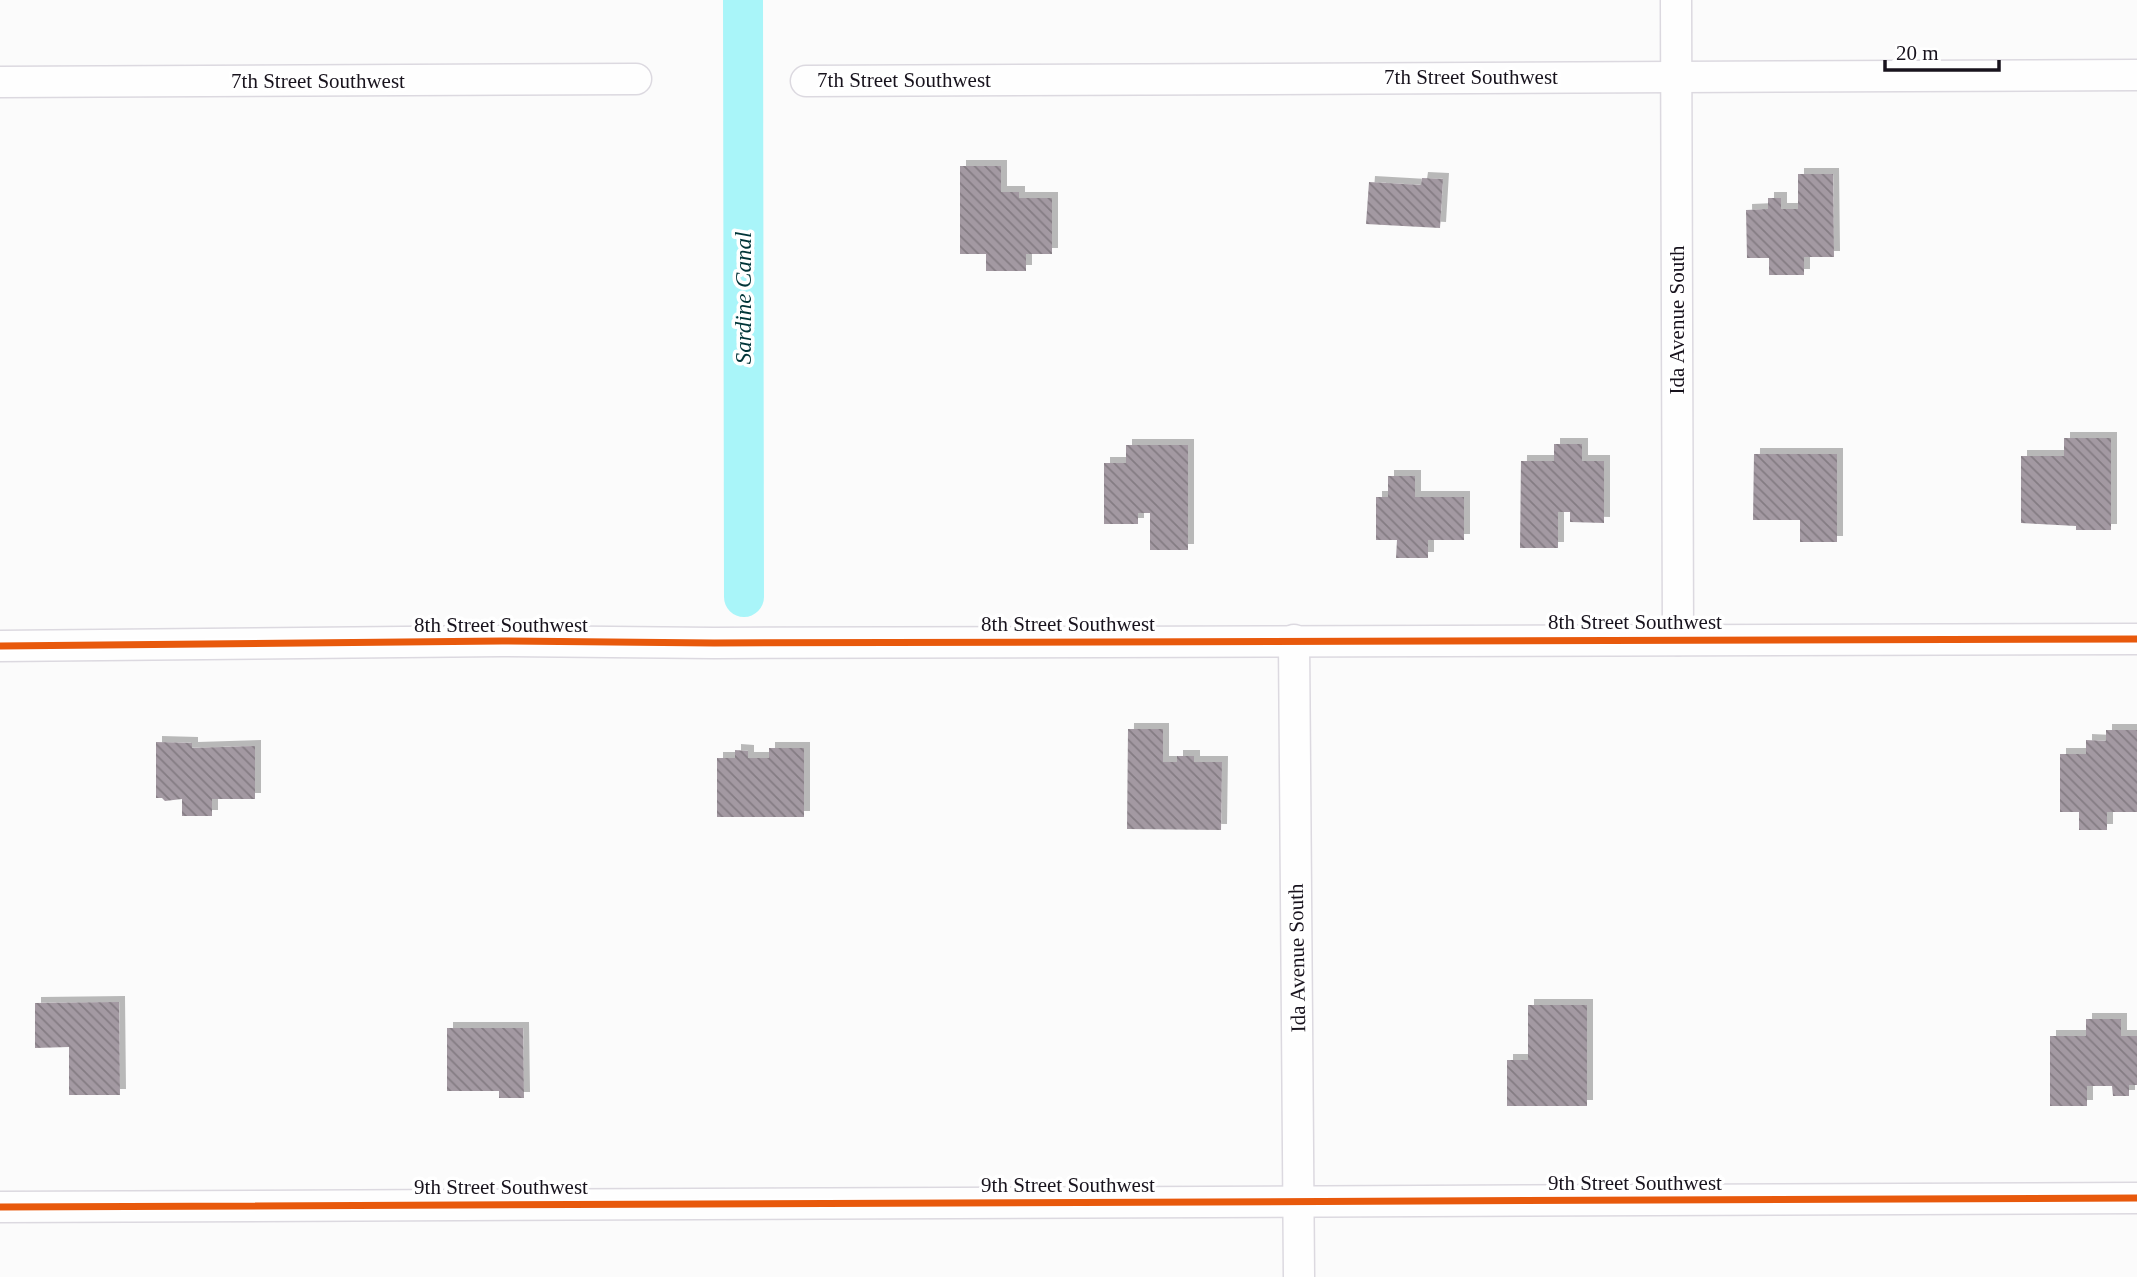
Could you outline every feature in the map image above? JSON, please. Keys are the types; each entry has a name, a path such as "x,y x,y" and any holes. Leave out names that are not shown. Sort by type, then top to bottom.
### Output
{"street":[{"name":"Ida Avenue South","path":"1676,0 1678,640"},
{"name":"7th Street Southwest","path":"806,81 2137,75"},
{"name":"7th Street Southwest","path":"0,82 636,79"},
{"name":"8th Street Southwest","path":"0,646 488,641 742,643 2137,639"},
{"name":"Ida Avenue South","path":"1294,640 1300,1277"},
{"name":"9th Street Southwest","path":"0,1207 2137,1198"}],"building":[{"path":"960,166 1001,166 1001,192 1019,192 1019,198 1052,198 1052,254 1026,254 1026,271 986,271 986,254 960,254"},
{"path":"1798,174 1833,174 1834,257 1804,257 1804,275 1769,275 1769,258 1747,258 1746,210 1768,209 1768,198 1781,198 1781,209 1798,209"},
{"path":"1422,178 1443,179 1440,228 1366,224 1369,182 1421,185"},
{"path":"2064,438 2111,438 2111,530 2076,530 2076,526 2021,523 2021,456 2064,456"},
{"path":"1554,444 1582,444 1582,461 1604,461 1604,523 1570,522 1570,512 1558,512 1558,548 1520,548 1521,461 1554,461"},
{"path":"1126,445 1188,445 1188,550 1150,550 1150,513 1138,513 1138,524 1104,524 1104,463 1126,463"},
{"path":"1754,454 1837,454 1837,542 1800,542 1800,520 1753,520"},
{"path":"1388,476 1415,476 1415,497 1464,497 1464,540 1428,540 1428,558 1396,558 1397,540 1376,540 1376,497 1388,497"},
{"path":"1128,729 1163,729 1163,762 1177,762 1177,756 1194,756 1194,762 1222,762 1221,830 1127,829"},
{"path":"2106,730 2137,730 2137,812 2107,812 2107,830 2079,830 2079,812 2060,812 2060,754 2086,754 2086,740 2106,741"},
{"path":"156,742 192,743 192,748 255,746 255,799 212,799 212,816 182,816 182,799 165,801 156,798"},
{"path":"769,748 804,748 804,817 717,817 717,758 735,758 735,750 748,751 748,758 769,758"},
{"path":"119,1002 120,1095 69,1095 69,1047 35,1048 35,1003"},
{"path":"1528,1005 1587,1005 1587,1106 1507,1106 1507,1060 1528,1060"},
{"path":"2086,1019 2121,1019 2121,1036 2137,1036 2137,1085 2129,1085 2129,1096 2113,1096 2112,1086 2087,1086 2087,1106 2050,1106 2050,1036 2086,1036"},
{"path":"447,1028 523,1028 524,1098 499,1098 499,1091 447,1091"}],"waterway":[{"name":"Sardine Canal","path":"743,0 744,597"}],"cycle path":[{"path":"0,646 502,641 714,643 2137,639"},
{"path":"0,1207 2137,1198"}]}
